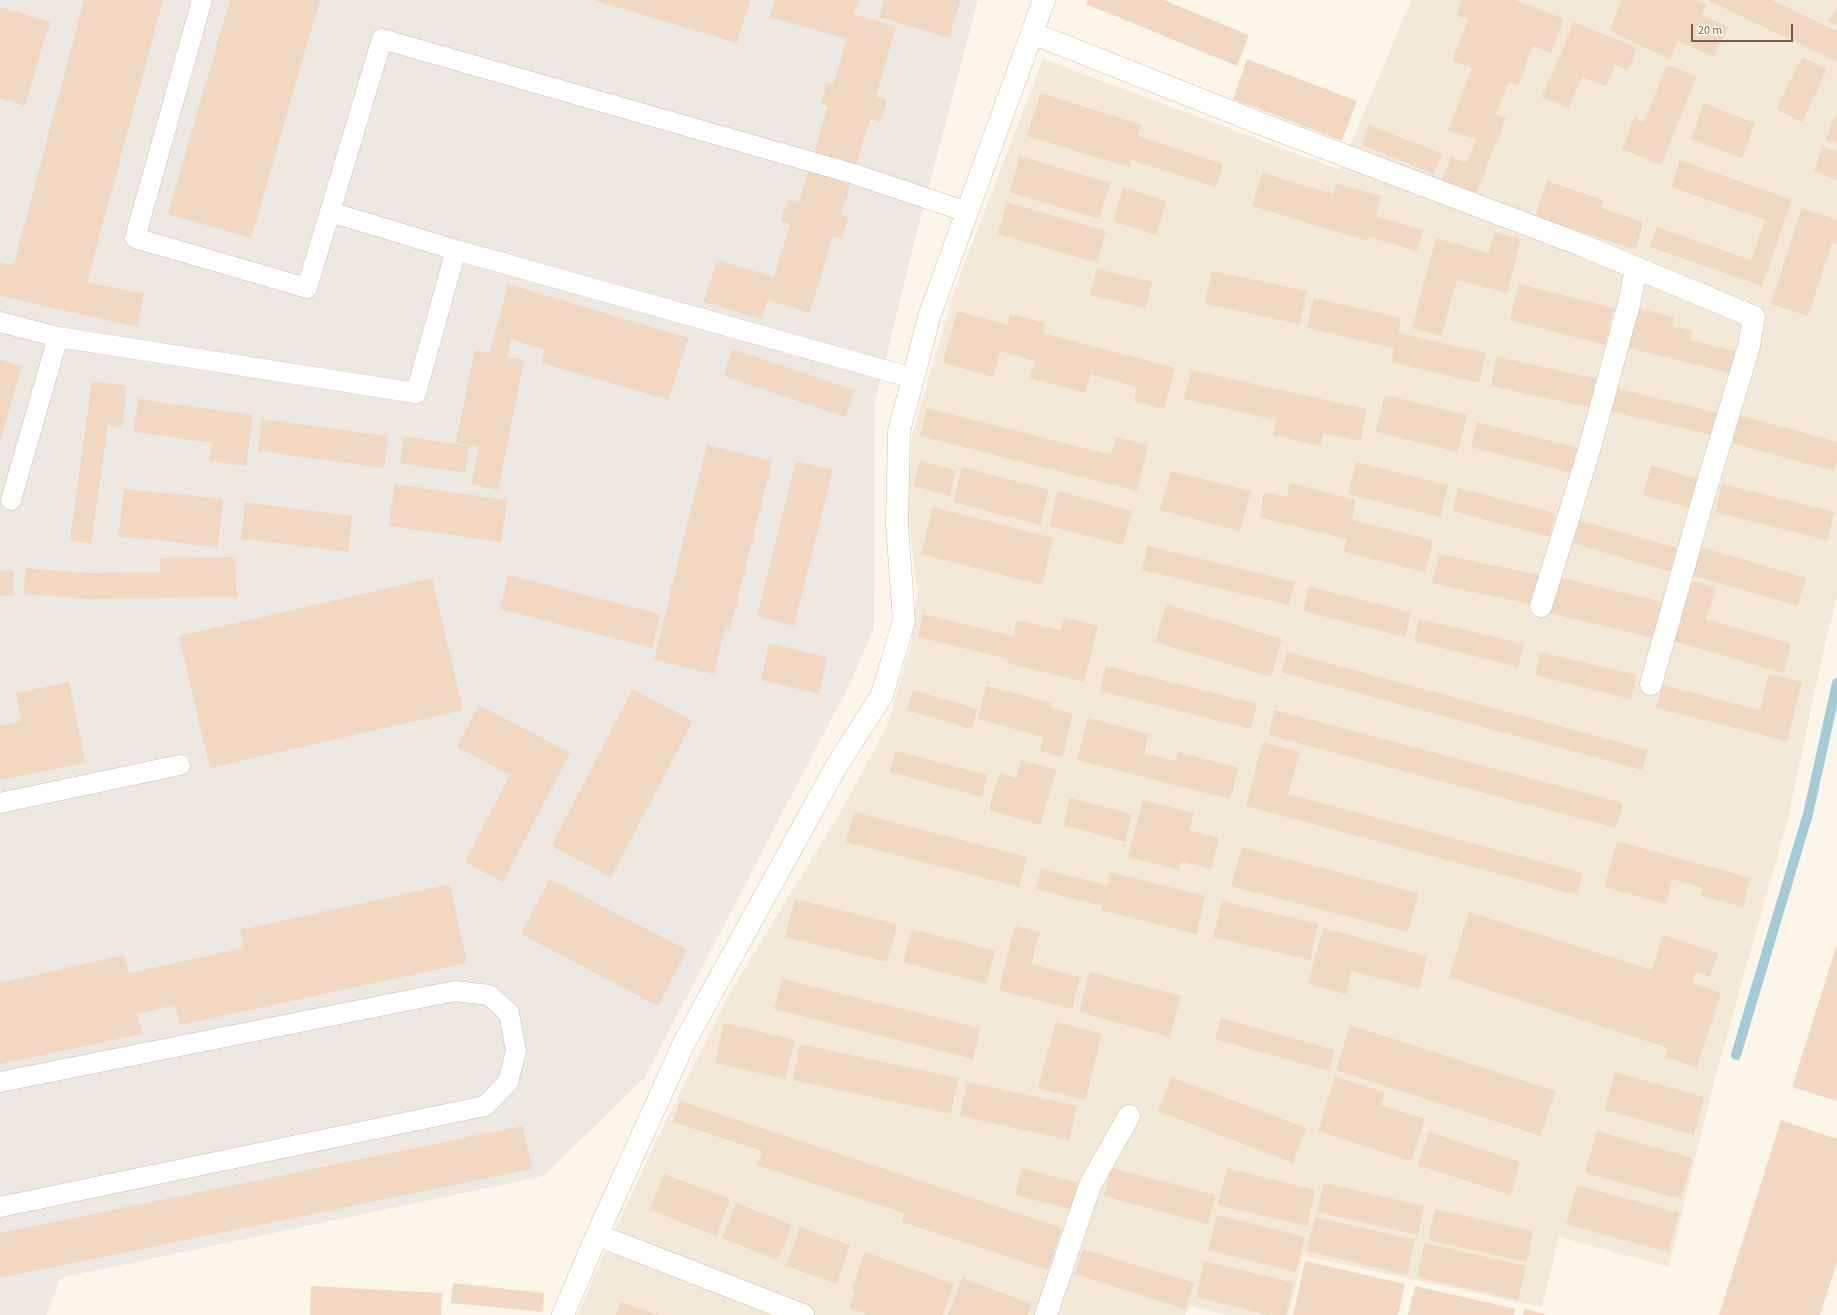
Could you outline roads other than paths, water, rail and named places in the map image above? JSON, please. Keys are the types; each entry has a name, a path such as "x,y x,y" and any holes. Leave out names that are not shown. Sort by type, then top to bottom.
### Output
{"street":[{"path":"563,1315 597,1235 684,1043 836,767 882,695 904,621 897,525 899,431 930,314 1044,0"},
{"path":"1032,33 1272,128 1579,244 1754,317 1749,346 1705,492 1651,684"},
{"path":"1541,606 1588,454 1630,300 1636,268"},
{"path":"1046,1315 1090,1185 1129,1116"},
{"path":"597,1235 803,1315"}],"lane":[{"path":"202,0 135,238 307,288 382,39 854,174 967,212"},
{"path":"330,212 456,250 913,378"},
{"path":"0,322 58,337 416,394 456,250"},
{"path":"11,500 58,337"},
{"path":"0,804 180,765"},
{"path":"0,1082 455,991 489,995 509,1013 516,1051 508,1082 485,1106 0,1207"}],"waterway":[{"path":"1736,1055 1808,814 1837,683"}]}
